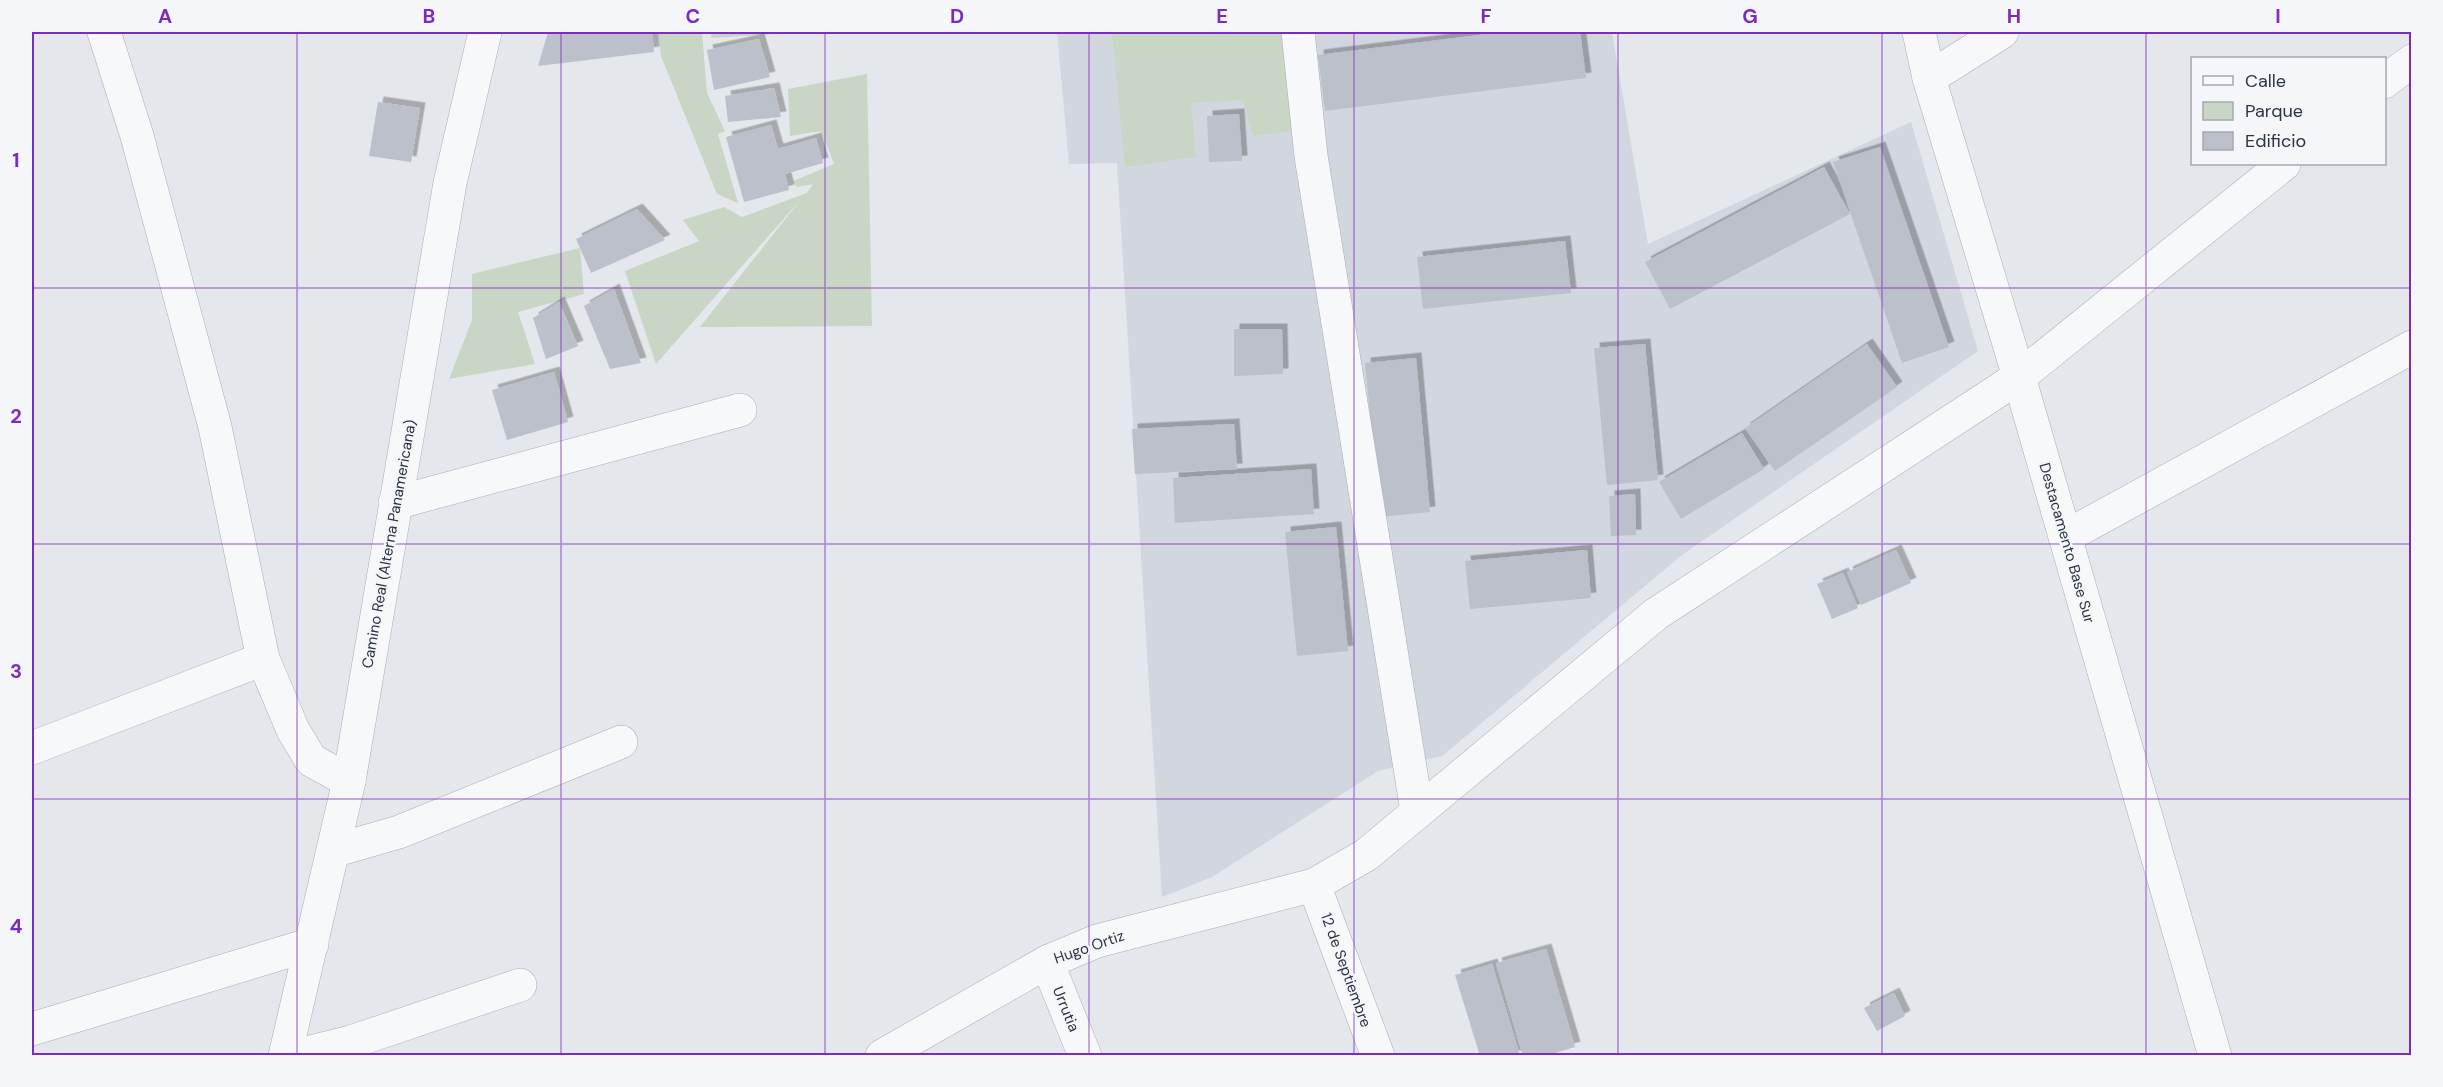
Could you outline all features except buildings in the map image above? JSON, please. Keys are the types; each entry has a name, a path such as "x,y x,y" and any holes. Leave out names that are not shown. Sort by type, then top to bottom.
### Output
{"street":[{"path":"104,32 143,157 215,427 263,659 293,730 311,760 349,781"},
{"name":"Camino Real (Alterna Panamericana)","path":"285,1056 349,781 450,183 485,32"},
{"path":"1298,32 1313,168 1417,811"},
{"name":"Destacamento Base Sur","path":"1919,32 1929,78 2019,377 2215,1056"},
{"path":"1929,78 2002,32"},
{"path":"2386,81 2412,61"},
{"name":"Hugo Ortiz","path":"882,1056 1047,962 1097,941 1314,885 1366,855 1656,614 2019,377 2283,165"},
{"path":"2065,537 2412,347"},
{"path":"395,503 740,410"},
{"path":"32,748 263,659"},
{"path":"333,851 399,832 621,742"},
{"name":"12 de Septiembre","path":"1314,885 1378,1056"},
{"path":"32,1029 312,944"},
{"name":"Urrutia","path":"1047,962 1085,1056"},
{"path":"294,1056 351,1042 520,985"}],"shaded area":[{"path":"1057,32 1612,32 1648,244 1911,122 1978,351 1682,555 1442,756 1378,771 1212,877 1162,897 1117,163 1069,164"}],"green space":[{"path":"658,32 702,32 707,93 725,131 718,134 738,203 717,194 661,56"},
{"path":"712,32 791,32 791,33 711,38"},
{"path":"1112,32 1283,32 1292,131 1253,136 1243,100 1191,103 1196,157 1125,167"},
{"path":"867,74 872,326 700,327 801,199 656,364 625,271 699,241 683,220 724,207 742,217 807,193 813,184 797,187 793,181 834,164 821,131 790,136 788,89"},
{"path":"580,248 584,294 518,312 535,364 449,379 472,320 472,274"}]}
